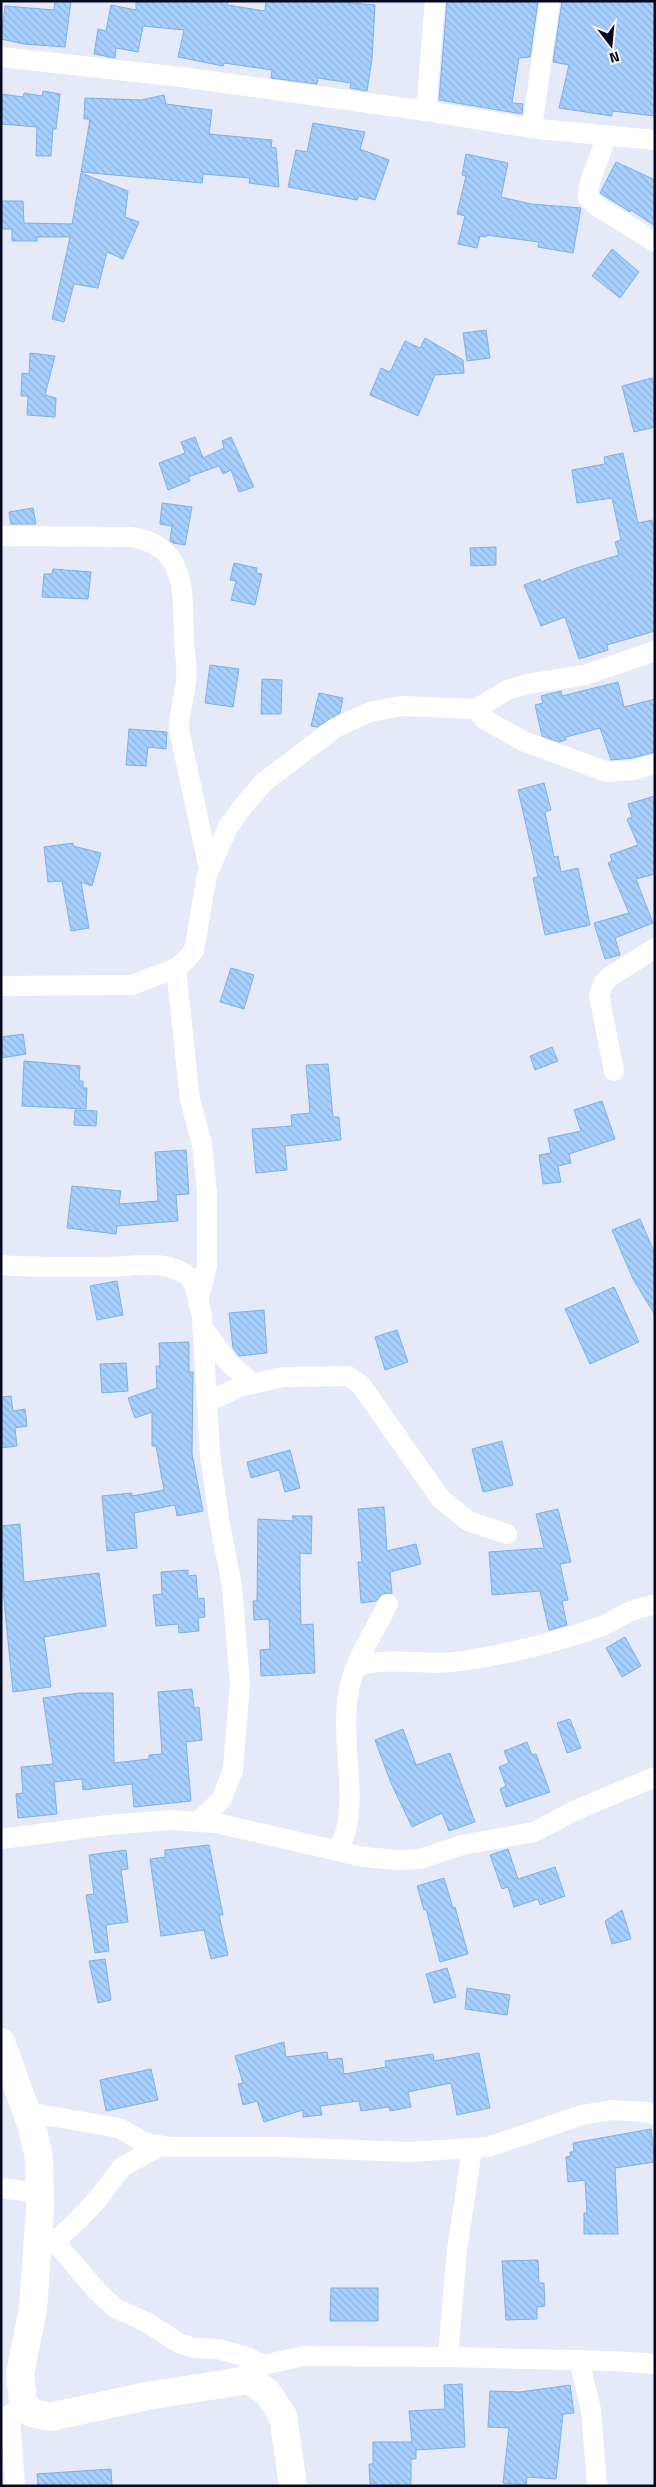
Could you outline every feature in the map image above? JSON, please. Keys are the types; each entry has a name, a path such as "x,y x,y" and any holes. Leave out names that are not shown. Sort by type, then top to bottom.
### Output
{"street":[{"path":"426,111 435,1"},
{"path":"532,128 550,1"},
{"path":"1,57 182,77 426,111 532,128 605,137 655,140"},
{"path":"605,137 600,159 588,185 588,198 598,207 655,242"},
{"path":"1,536 131,537 160,546 174,561 181,586 187,666 179,730 209,869"},
{"path":"1,986 132,985 176,968 194,950 209,869 228,828 244,804 264,782 335,728 370,712 401,706 476,709 507,690 527,684 585,675 655,651"},
{"path":"476,709 484,719 522,741 608,772 634,770 655,764"},
{"path":"614,1071 599,995 603,984 608,978 655,948"},
{"path":"176,968 190,1100 202,1144 206,1192 207,1265 198,1302"},
{"path":"1,1265 107,1267 149,1264 174,1268 190,1278 198,1302 202,1327 215,1495 232,1586 240,1682 233,1770 221,1800 199,1821"},
{"path":"202,1327 228,1362 254,1384"},
{"path":"208,1402 239,1387 282,1377 348,1376 361,1385 440,1498 468,1521 507,1534"},
{"path":"337,1851 346,1830 348,1815 345,1726 348,1696 356,1667 388,1604"},
{"path":"356,1667 385,1661 421,1663 460,1662 504,1653 605,1625 632,1611 655,1604"},
{"path":"1,1839 108,1824 171,1820 199,1821 216,1822 364,1858 397,1860 420,1858 462,1845 534,1832 576,1810 655,1777"},
{"path":"1,2042 27,2112 38,2157 46,2245 20,2374 23,2402 13,2413 15,2486"},
{"path":"27,2112 119,2128 143,2142 161,2146 335,2148 408,2152 488,2147 582,2115 612,2110 648,2112 655,2115"},
{"path":"46,2245 62,2236 97,2200 122,2167 161,2146"},
{"path":"448,2356 457,2250 472,2149"},
{"path":"1,2188 40,2193"},
{"path":"46,2245 115,2308 146,2322 179,2343 194,2348 218,2349 244,2356 263,2365"},
{"path":"231,2381 263,2365 304,2356 448,2356 655,2364"},
{"path":"579,2360 591,2410 597,2486"},
{"path":"13,2413 32,2413 50,2416 231,2381 249,2380 267,2392 283,2416 293,2486"}],"building":[{"path":"55,1 71,1 65,47 24,44 1,39 5,6 54,10"},
{"path":"136,1 228,1 227,5 265,11 266,1 329,1 375,5 372,59 367,91 350,88 351,83 318,78 317,84 271,78 272,70 224,63 223,66 178,57 184,30 143,26 138,52 116,48 115,58 94,54 98,29 106,31 111,5 136,10"},
{"path":"447,1 538,1 530,57 519,58 512,103 523,104 522,114 439,100"},
{"path":"562,1 655,1 655,116 612,111 612,116 559,108 569,65 553,62"},
{"path":"43,91 60,94 56,129 53,129 51,156 36,156 37,127 1,124 1,94 23,97 24,93 42,96"},
{"path":"164,95 166,104 212,110 209,134 272,140 271,147 276,148 279,187 249,183 250,178 203,174 202,183 81,172 90,119 84,119 85,98 141,100"},
{"path":"313,123 365,132 360,149 389,160 375,200 359,196 357,200 288,187 296,150 307,152"},
{"path":"466,154 508,163 501,197 531,204 581,208 573,253 538,247 539,242 486,235 486,237 480,236 477,248 458,244 465,216 457,214 466,176 462,175"},
{"path":"616,162 655,180 655,226 600,193"},
{"path":"81,173 128,191 125,217 139,222 123,259 107,252 98,288 74,284 64,322 52,319 70,237 37,237 37,241 12,241 12,229 1,229 1,201 23,201 24,223 72,224"},
{"path":"612,249 639,272 620,298 592,276"},
{"path":"486,330 490,358 467,361 463,333"},
{"path":"425,338 463,360 464,373 435,375 418,416 370,395 381,368 390,372 405,341 420,348"},
{"path":"30,353 55,356 45,395 56,398 55,417 27,415 28,396 21,396 22,373 29,374"},
{"path":"652,378 655,387 655,427 634,432 622,386"},
{"path":"195,437 203,458 224,448 222,441 231,437 254,487 239,492 231,470 223,474 219,466 188,477 190,481 168,490 159,463 185,453 181,442"},
{"path":"623,453 638,523 652,520 655,531 655,631 607,645 608,650 579,659 565,617 541,626 524,585 540,579 541,582 579,567 619,555 615,542 621,540 612,498 577,503 572,470 605,464 604,457"},
{"path":"162,503 192,507 185,545 170,541 172,526 160,524"},
{"path":"33,508 36,524 11,524 9,512"},
{"path":"496,547 496,565 471,566 470,548"},
{"path":"234,563 257,568 256,573 262,574 255,605 231,600 236,581 230,580"},
{"path":"53,569 91,572 88,599 42,597 44,574 52,574"},
{"path":"210,665 239,669 233,707 205,703"},
{"path":"262,679 282,680 281,714 261,714"},
{"path":"618,682 624,707 655,699 655,752 632,758 611,760 600,728 566,737 566,740 559,742 542,736 535,705 543,703 541,696 561,691 562,696"},
{"path":"319,693 343,698 340,713 317,727 311,726"},
{"path":"129,729 167,732 166,749 148,747 146,766 126,765"},
{"path":"544,783 551,810 545,812 554,857 558,856 561,872 578,868 590,925 545,935 533,878 538,877 518,790"},
{"path":"655,796 655,874 636,879 653,923 615,938 620,955 605,959 594,923 629,913 608,863 612,861 610,855 638,845 627,819 632,817 628,804"},
{"path":"73,843 73,846 101,853 92,886 81,882 89,928 71,931 62,881 48,882 44,847"},
{"path":"231,968 254,975 244,1009 220,1002"},
{"path":"23,1034 26,1054 1,1058 1,1037"},
{"path":"552,1047 558,1061 535,1070 530,1056"},
{"path":"24,1061 80,1066 79,1081 83,1081 83,1088 87,1088 86,1109 22,1106"},
{"path":"328,1064 333,1117 339,1117 341,1140 285,1146 287,1170 256,1173 252,1129 292,1126 291,1115 310,1113 306,1065"},
{"path":"602,1101 615,1139 569,1154 571,1163 558,1166 561,1182 543,1184 539,1155 551,1153 548,1138 581,1131 574,1110"},
{"path":"75,1110 97,1111 96,1126 74,1125"},
{"path":"186,1150 189,1194 176,1195 178,1221 117,1226 116,1234 67,1228 72,1186 121,1191 119,1204 158,1201 155,1152"},
{"path":"640,1219 655,1254 655,1315 633,1279 612,1230"},
{"path":"117,1281 123,1315 97,1320 90,1286"},
{"path":"614,1287 639,1342 590,1364 565,1309"},
{"path":"264,1310 267,1353 239,1356 233,1348 229,1313"},
{"path":"397,1330 408,1362 385,1370 375,1337"},
{"path":"189,1342 189,1372 193,1372 192,1454 203,1511 177,1516 175,1505 134,1513 137,1548 107,1551 102,1496 132,1493 132,1496 164,1490 156,1446 152,1446 152,1412 135,1418 128,1398 157,1388 156,1366 160,1366 159,1343"},
{"path":"126,1363 128,1391 102,1393 100,1364"},
{"path":"11,1396 13,1411 25,1409 27,1426 15,1428 17,1446 1,1448 1,1397"},
{"path":"502,1441 513,1485 483,1492 472,1449"},
{"path":"290,1450 300,1488 285,1492 279,1470 251,1478 247,1462"},
{"path":"384,1507 387,1551 416,1544 421,1564 390,1572 392,1593 382,1594 376,1601 361,1603 358,1562 362,1562 358,1509"},
{"path":"558,1509 571,1562 560,1564 568,1600 562,1601 567,1625 549,1630 540,1591 492,1595 489,1552 544,1548 536,1514"},
{"path":"292,1516 312,1516 311,1554 300,1553 300,1585 301,1625 313,1624 315,1673 261,1676 260,1650 270,1649 269,1619 254,1620 253,1601 257,1601 258,1519 294,1521"},
{"path":"20,1524 24,1582 99,1573 106,1626 44,1637 51,1687 13,1692 1,1569 1,1526"},
{"path":"188,1570 188,1576 196,1575 198,1599 204,1598 205,1617 198,1618 199,1631 179,1633 178,1624 156,1626 153,1595 162,1594 161,1572"},
{"path":"625,1637 641,1666 622,1677 606,1648"},
{"path":"192,1689 194,1708 199,1707 202,1740 186,1742 191,1801 134,1807 132,1784 83,1790 82,1779 54,1782 57,1814 18,1818 16,1794 23,1793 21,1767 53,1764 43,1698 80,1693 113,1693 114,1763 149,1759 149,1755 162,1754 158,1692"},
{"path":"570,1719 581,1748 567,1753 557,1723"},
{"path":"403,1729 416,1765 450,1753 475,1822 449,1831 442,1813 412,1827 391,1783 375,1740"},
{"path":"527,1742 532,1755 536,1754 550,1792 506,1807 500,1789 506,1786 499,1767 509,1763 504,1751"},
{"path":"209,1845 223,1915 219,1915 228,1955 211,1959 204,1930 161,1936 150,1859 165,1857 165,1850"},
{"path":"508,1849 518,1879 555,1867 565,1896 540,1905 538,1899 514,1907 508,1887 502,1889 490,1855"},
{"path":"126,1850 128,1869 121,1870 128,1922 106,1925 109,1951 95,1953 86,1895 94,1894 89,1855"},
{"path":"444,1878 453,1908 455,1907 468,1954 440,1962 426,1909 424,1910 417,1886"},
{"path":"622,1910 631,1939 612,1944 605,1921"},
{"path":"105,1959 111,2000 98,2003 89,1961"},
{"path":"447,1968 456,1997 434,2003 426,1974"},
{"path":"467,1988 510,1995 507,2015 465,2009"},
{"path":"284,2042 286,2057 327,2052 328,2060 342,2058 344,2074 386,2067 385,2061 433,2054 434,2061 479,2053 490,2108 457,2115 451,2083 408,2092 411,2107 390,2111 389,2107 361,2111 359,2101 320,2106 322,2115 303,2117 303,2110 264,2122 257,2101 243,2105 238,2084 243,2083 235,2056"},
{"path":"151,2069 158,2100 106,2111 100,2080"},
{"path":"651,2129 655,2162 615,2168 618,2234 584,2234 584,2213 587,2213 585,2180 568,2182 566,2157 571,2156 570,2152 574,2152 573,2143"},
{"path":"538,2260 539,2283 544,2283 545,2306 537,2307 537,2319 506,2320 502,2261"},
{"path":"331,2288 378,2288 378,2321 330,2321"},
{"path":"462,2384 465,2447 416,2450 416,2459 411,2459 411,2484 408,2486 377,2486 377,2483 370,2484 369,2464 373,2464 373,2442 412,2442 409,2411 445,2409 444,2385"},
{"path":"570,2385 574,2413 563,2414 556,2479 527,2477 526,2485 503,2483 509,2428 488,2427 490,2391 520,2392"},
{"path":"111,2469 112,2486 38,2486 37,2474"}]}
